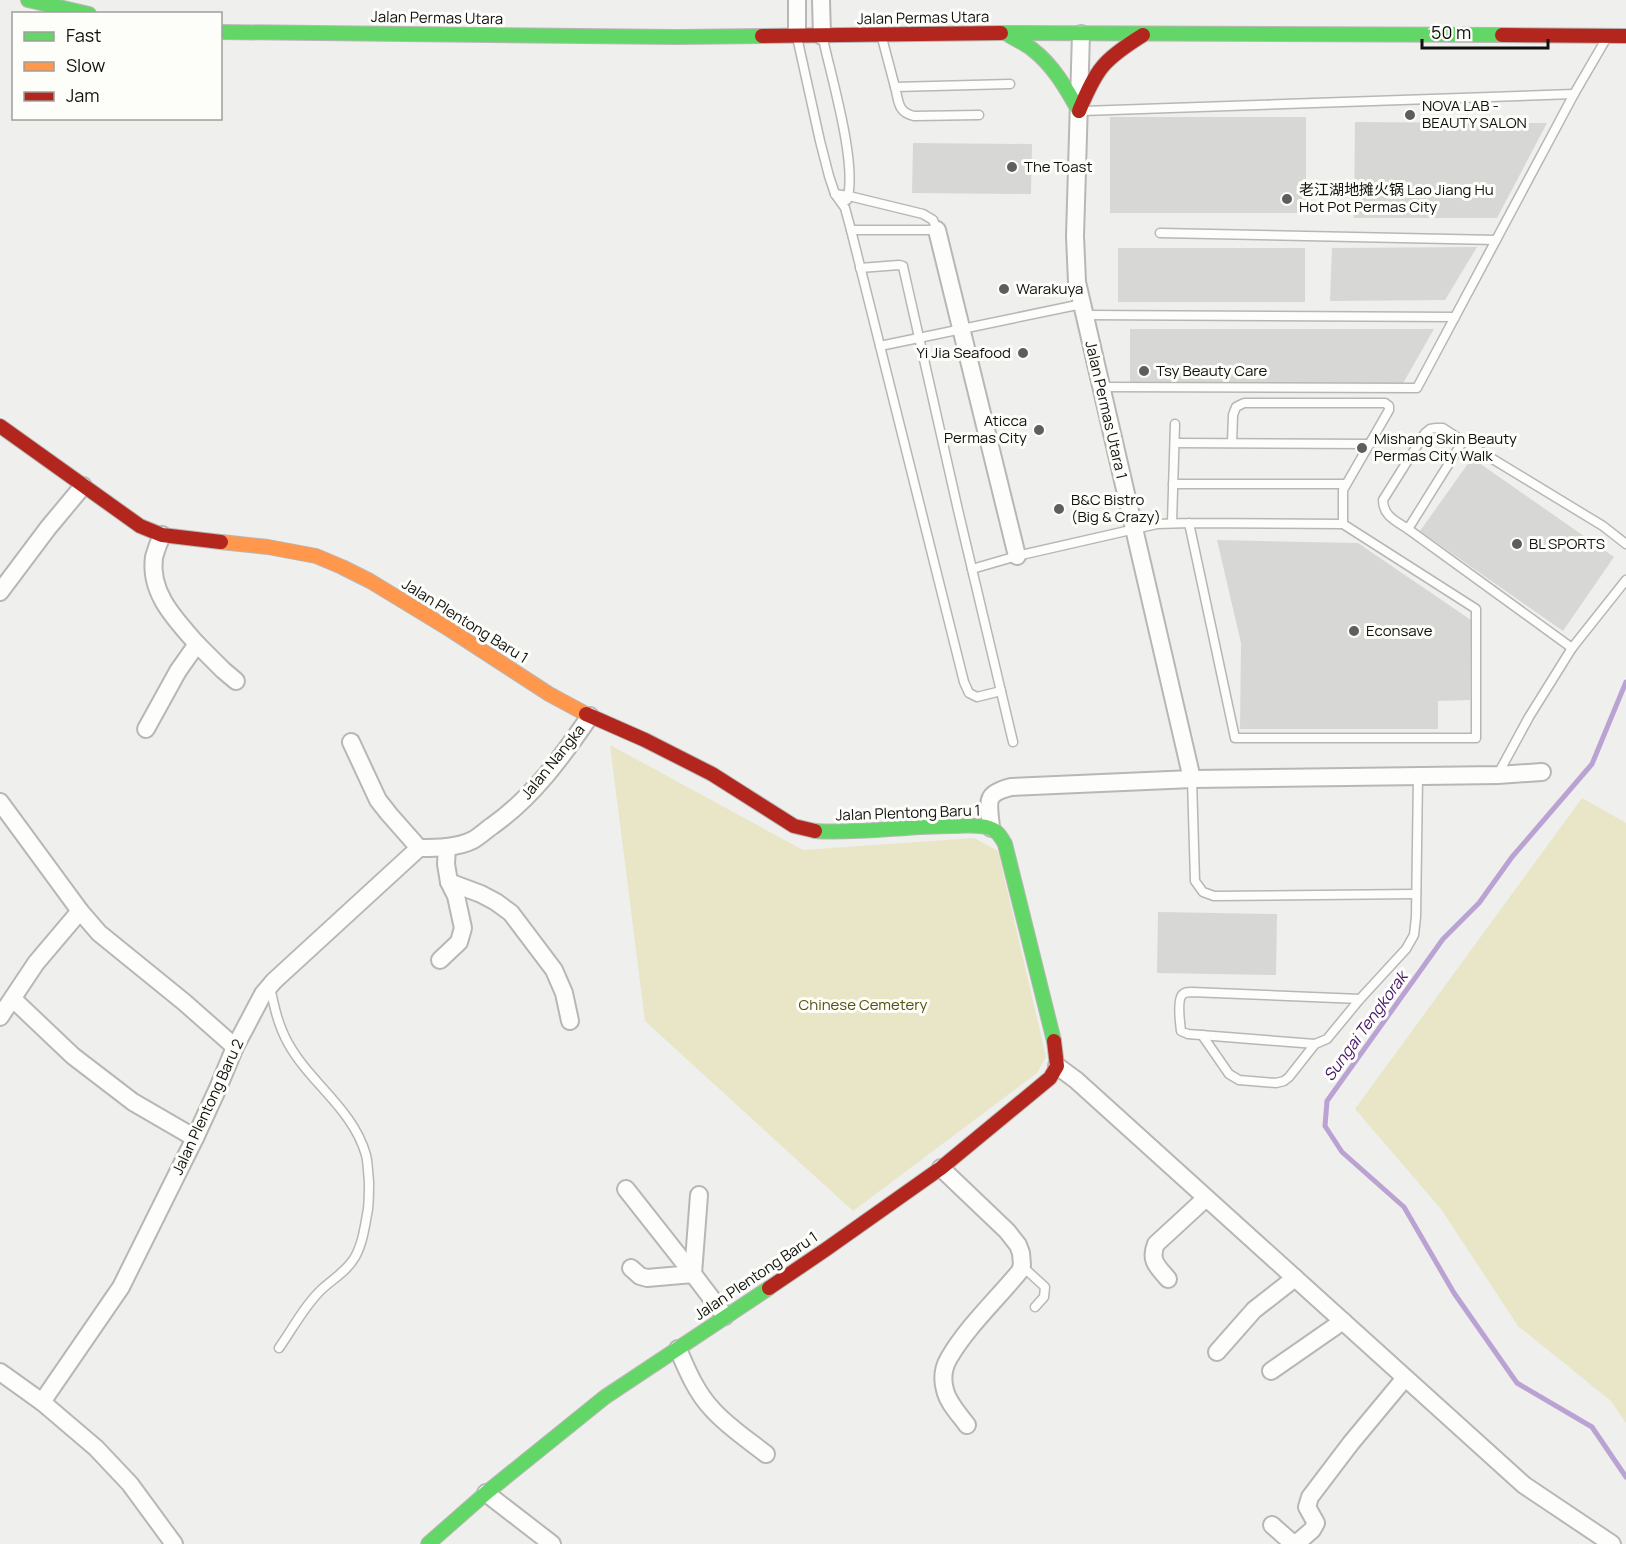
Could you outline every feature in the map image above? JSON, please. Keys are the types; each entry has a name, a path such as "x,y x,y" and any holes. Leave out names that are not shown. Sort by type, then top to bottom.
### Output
{"street":[{"path":"28,0 80,12"},
{"path":"797,0 797,35"},
{"path":"821,0 822,36"},
{"name":"Jalan Permas Utara","path":"222,32 677,37 1005,33 1626,36"},
{"path":"1005,33 1032,49 1048,62 1062,79 1079,111"},
{"name":"Jalan Permas Utara 1","path":"1081,34 1075,236 1077,282 1192,779"},
{"path":"1079,111 1093,79 1105,61 1143,35"},
{"path":"937,230 1017,556"},
{"name":"Jalan Plentong Baru 1","path":"0,426 140,526 162,535 268,547 316,556 370,581 549,693 590,716 712,774 794,826 835,832 931,826 982,826 991,828 1000,835 1008,854 1055,1046 1057,1066 1050,1078 940,1168 825,1250 605,1398 486,1493 428,1544"},
{"path":"0,592 83,486"},
{"path":"162,535 154,557 154,580 161,600 178,624 236,681"},
{"path":"146,729 178,671 197,644"},
{"name":"Jalan Nangka","path":"419,848 447,847 473,840 511,812 567,750 590,716"},
{"path":"351,742 378,800 419,848"},
{"path":"991,828 989,802 998,790 1011,787 1192,779 1498,775 1542,772"},
{"path":"0,802 80,911 99,933 235,1047"},
{"path":"440,960 459,942 463,928 456,896 449,882 446,864 447,847"},
{"name":"Jalan Plentong Baru 2","path":"42,1402 121,1287 195,1138 235,1047 263,994 419,848"},
{"path":"449,882 481,894 511,913 554,970 564,993 570,1021"},
{"path":"0,1017 36,963 80,911"},
{"path":"12,999 73,1056 133,1102 195,1138"},
{"path":"1057,1066 1076,1080 1524,1485 1612,1544"},
{"path":"940,1168 1007,1231 1021,1253 1020,1271 967,1332 948,1359 945,1368 943,1376 945,1392 967,1425"},
{"path":"626,1189 725,1316"},
{"path":"693,1274 699,1195"},
{"path":"1168,1279 1153,1260 1152,1252 1156,1244 1206,1198"},
{"path":"631,1268 640,1276 647,1278 693,1274"},
{"path":"1216,1352 1254,1310 1295,1278"},
{"path":"1271,1371 1343,1321"},
{"path":"678,1348 689,1376 712,1410 766,1454"},
{"path":"0,1372 42,1402 96,1448 130,1484 174,1544"},
{"path":"1272,1525 1295,1543 1302,1540 1312,1530 1316,1523 1307,1507 1310,1497 1404,1377"},
{"path":"486,1493 552,1544"}],"lane":[{"path":"797,35 829,176 845,208 851,230 967,691 977,697 1001,691"},
{"path":"881,35 900,107 905,114 914,116 979,115"},
{"path":"822,36 845,140 850,175 849,196 845,208"},
{"path":"1101,387 1417,388 1607,36"},
{"path":"895,87 1010,84"},
{"path":"1079,111 1574,94"},
{"path":"836,194 923,214 933,220 937,230 851,230"},
{"path":"1160,233 1496,240"},
{"path":"860,268 903,266 1013,742"},
{"path":"880,346 962,329 1083,310 1455,317"},
{"path":"1232,443 1233,416 1236,407 1244,403 1385,403 1389,406 1389,410 1342,490 1342,524"},
{"path":"1172,523 1175,424"},
{"path":"1572,648 1386,514 1383,500 1425,434 1430,429 1443,428 1603,526 1626,544"},
{"path":"1408,529 1463,441"},
{"path":"1175,443 1370,444"},
{"path":"1173,484 1346,484"},
{"path":"972,569 1134,528 1172,523 1189,523 1342,524 1476,609 1476,738 1235,738 1189,523"},
{"path":"1498,775 1529,717 1572,648 1626,580"},
{"path":"1360,999 1191,992 1184,993 1180,997 1179,1022 1181,1031 1188,1034 1315,1044 1327,1039 1406,949 1414,935 1418,776"},
{"path":"1192,779 1195,881 1203,892 1214,896 1416,894"},
{"path":"270,986 278,1023 288,1043 302,1065 346,1116 358,1136 367,1162 369,1200 364,1232 357,1255 350,1266 322,1289 308,1305 279,1348"},
{"path":"1202,1035 1229,1074 1239,1080 1276,1083 1284,1082 1315,1044"},
{"path":"1022,1265 1045,1287 1044,1297 1035,1307"}],"green space":[{"name":"Chinese Cemetery","path":"610,745 803,850 974,838 998,851 1046,1057 1037,1073 853,1211 645,1021"},
{"path":"1582,798 1626,823 1626,1423 1611,1401 1518,1326 1441,1209 1355,1109"}],"building":[{"path":"1110,117 1306,117 1306,213 1110,213"},
{"path":"1355,122 1547,123 1497,218 1354,218"},
{"path":"913,143 1032,144 1031,194 912,193"},
{"path":"1477,247 1445,300 1330,301 1332,248"},
{"path":"1118,248 1305,248 1305,302 1118,302"},
{"path":"1130,329 1434,329 1402,385 1130,385"},
{"name":"BL SPORTS","path":"1472,458 1614,557 1563,631 1420,531"},
{"name":"Econsave","path":"1217,540 1358,543 1471,620 1470,700 1438,701 1438,729 1240,729 1241,643"},
{"path":"1158,912 1277,914 1276,975 1157,973"}],"waterway":[{"name":"Sungai Tengkorak","path":"1626,682 1592,764 1512,857 1479,903 1443,939 1327,1101 1325,1126 1342,1152 1404,1207 1454,1293 1517,1383 1592,1427 1626,1477"}],"traffic: fast":[{"path":"28,0 80,12"},
{"path":"222,32 762,36"},
{"path":"1001,33 1502,35"},
{"path":"1007,34 1032,49 1046,62 1064,85 1079,111"},
{"path":"815,831 970,825 985,827 997,832 1005,844 1054,1041"},
{"path":"428,1544 486,1493 605,1397 769,1288"}],"traffic: slow":[{"path":"221,542 268,547 316,556 342,567 370,581 549,694 586,714"}],"traffic: jam":[{"path":"762,36 1001,33"},
{"path":"1079,111 1091,84 1103,66 1119,51 1143,35"},
{"path":"1502,35 1626,36"},
{"path":"0,426 140,526 162,535 221,542"},
{"path":"586,714 645,740 712,774 794,826 815,831"},
{"path":"769,1288 941,1168 1050,1078 1057,1066 1054,1041"}],"place":[{"name":"NOVA LAB - BEAUTY SALON","path":"1410,115"},
{"name":"The Toast","path":"1012,167"},
{"name":"老江湖地摊火锅 Lao Jiang Hu Hot Pot Permas City","path":"1287,199"},
{"name":"Warakuya","path":"1004,289"},
{"name":"Yi Jia Seafood","path":"1023,353"},
{"name":"Tsy Beauty Care","path":"1144,371"},
{"name":"Aticca Permas City","path":"1039,430"},
{"name":"Mishang Skin Beauty Permas City Walk","path":"1362,448"},
{"name":"B&C Bistro (Big & Crazy)","path":"1059,509"},
{"name":"BL SPORTS","path":"1517,544"},
{"name":"Econsave","path":"1354,631"}]}
